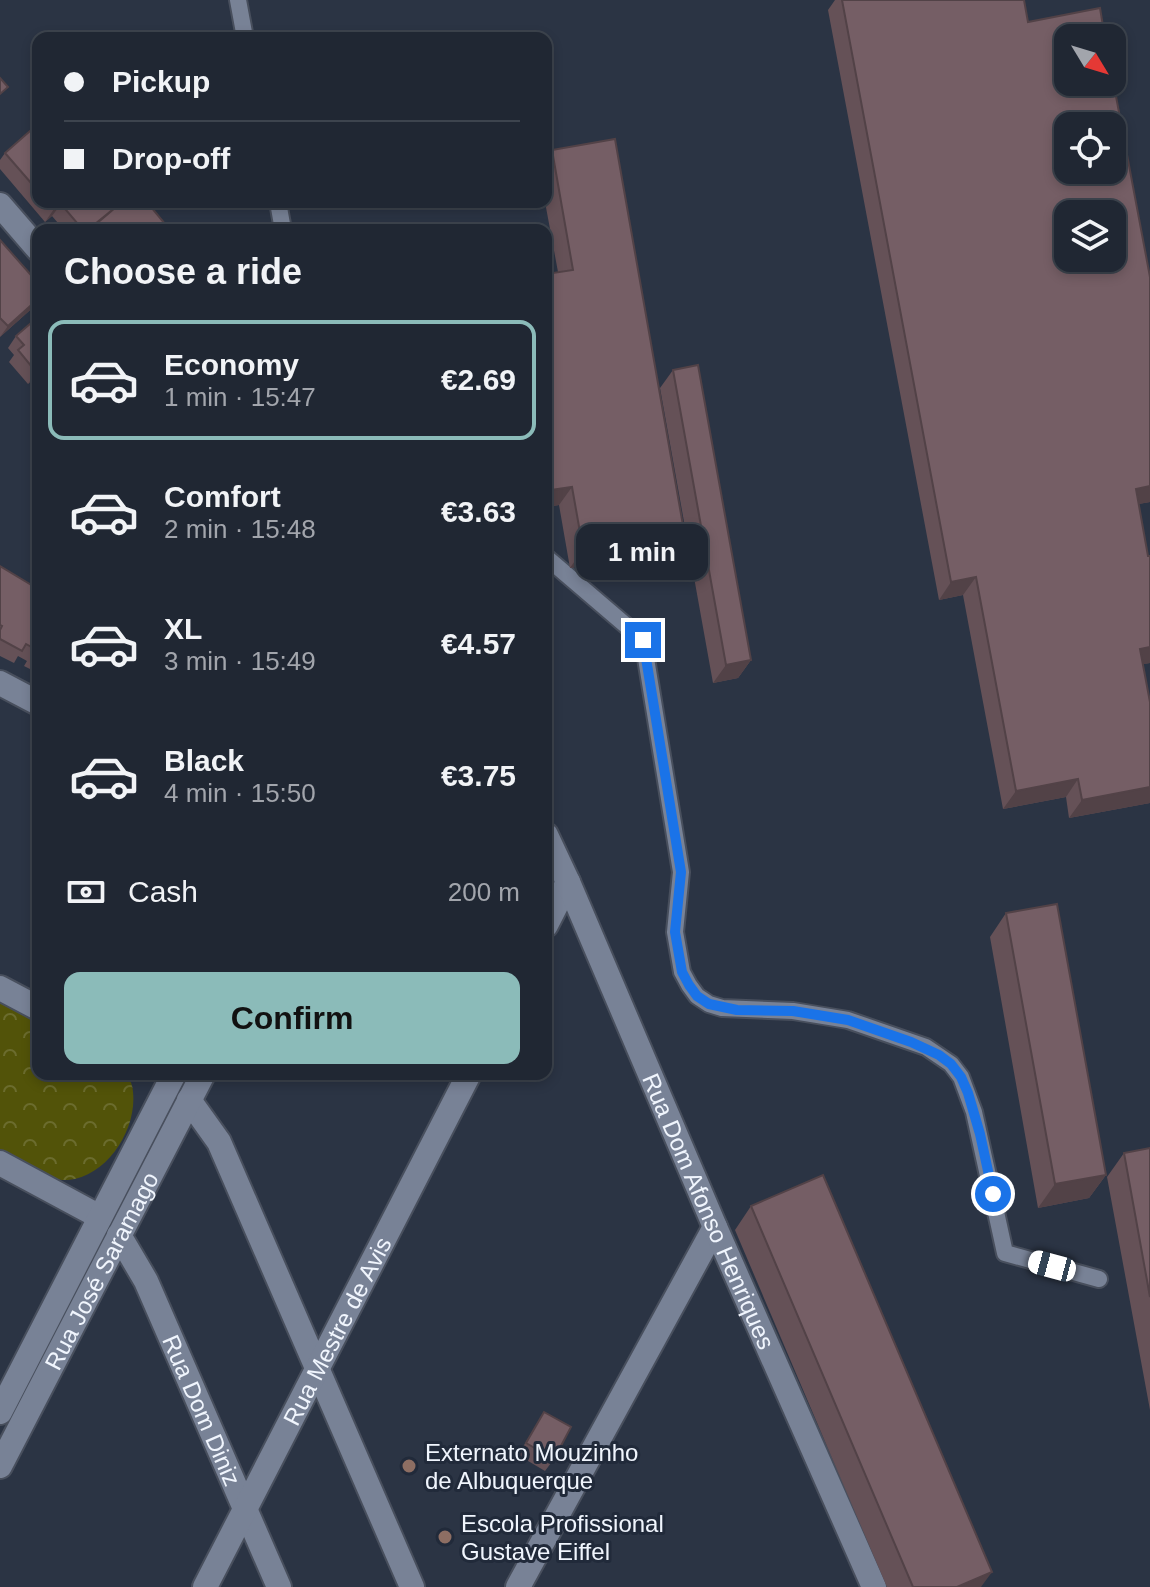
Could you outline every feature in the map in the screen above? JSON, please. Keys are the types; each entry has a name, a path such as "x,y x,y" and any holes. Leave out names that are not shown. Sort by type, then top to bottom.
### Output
{"street":[{"path":"0,205 32,242"},
{"path":"0,683 32,700"},
{"name":"Rua Dom Afonso Henriques","path":"552,848 874,1587"},
{"path":"552,913 568,882"},
{"path":"0,988 32,1005"},
{"name":"Rua José Saramago","path":"0,1412 167,1080"},
{"name":"Rua José Saramago","path":"0,1466 200,1080"},
{"name":"Rua Mestre de Avis","path":"205,1587 466,1080"},
{"path":"189,1100 219,1142 412,1587"},
{"path":"0,1163 100,1217"},
{"path":"518,1587 715,1227"},
{"name":"Rua Dom Diniz","path":"119,1235 146,1281 279,1587"}],"lane":[{"path":"238,0 244,32"},
{"path":"552,562 643,640 681,872 675,932 682,972 697,996 722,1008 793,1011 848,1020 939,1055 961,1077 968,1093 980,1134 1005,1253 1099,1279"},
{"path":"172,1080 189,1100"},
{"path":"100,1217 119,1235"}],"green space":[{"path":"0,1002 32,1019 32,1080 130,1080 133,1106 125,1135 117,1148 96,1170 82,1177 60,1180 0,1150"}],"building":[{"path":"842,0 1024,0 1028,22 1100,8 1103,24 1054,24 1054,96 1116,96 1119,112 1054,112 1054,184 1126,184 1126,149 1150,277 1150,486 1136,489 1150,556 1150,647 1140,649 1150,702 1150,787 1082,800 1078,779 1016,791 976,577 951,582"},
{"path":"0,78 8,87 0,94"},
{"path":"32,129 32,184 5,153"},
{"path":"615,139 684,531 583,549 572,487 552,490 552,273 573,270 552,150"},
{"path":"64,208 115,208 96,224 78,224"},
{"path":"115,208 152,208 165,224 95,224"},
{"path":"0,240 32,276 32,304 8,326 0,318"},
{"path":"32,322 32,367 18,350 24,345 16,336"},
{"path":"698,365 751,660 726,665 673,370"},
{"path":"0,566 32,585 32,647 26,644 22,651 0,639"},
{"path":"1057,904 1106,1175 1055,1184 1006,913"},
{"path":"1150,1148 1150,1297 1124,1153"},
{"path":"823,1175 992,1572 957,1587 913,1587 751,1206"},
{"path":"544,1412 571,1427 554,1459 526,1443"}],"place":[{"name":"Externato Mouzinho de Albuquerque","path":"409,1466"},
{"name":"Escola Profissional Gustave Eiffel","path":"445,1537"}],"route":[{"path":"643,640 681,872 675,932 682,972 689,985 697,996 722,1008 793,1011 848,1020 926,1047 939,1055 961,1077 968,1093 993,1194"}]}
